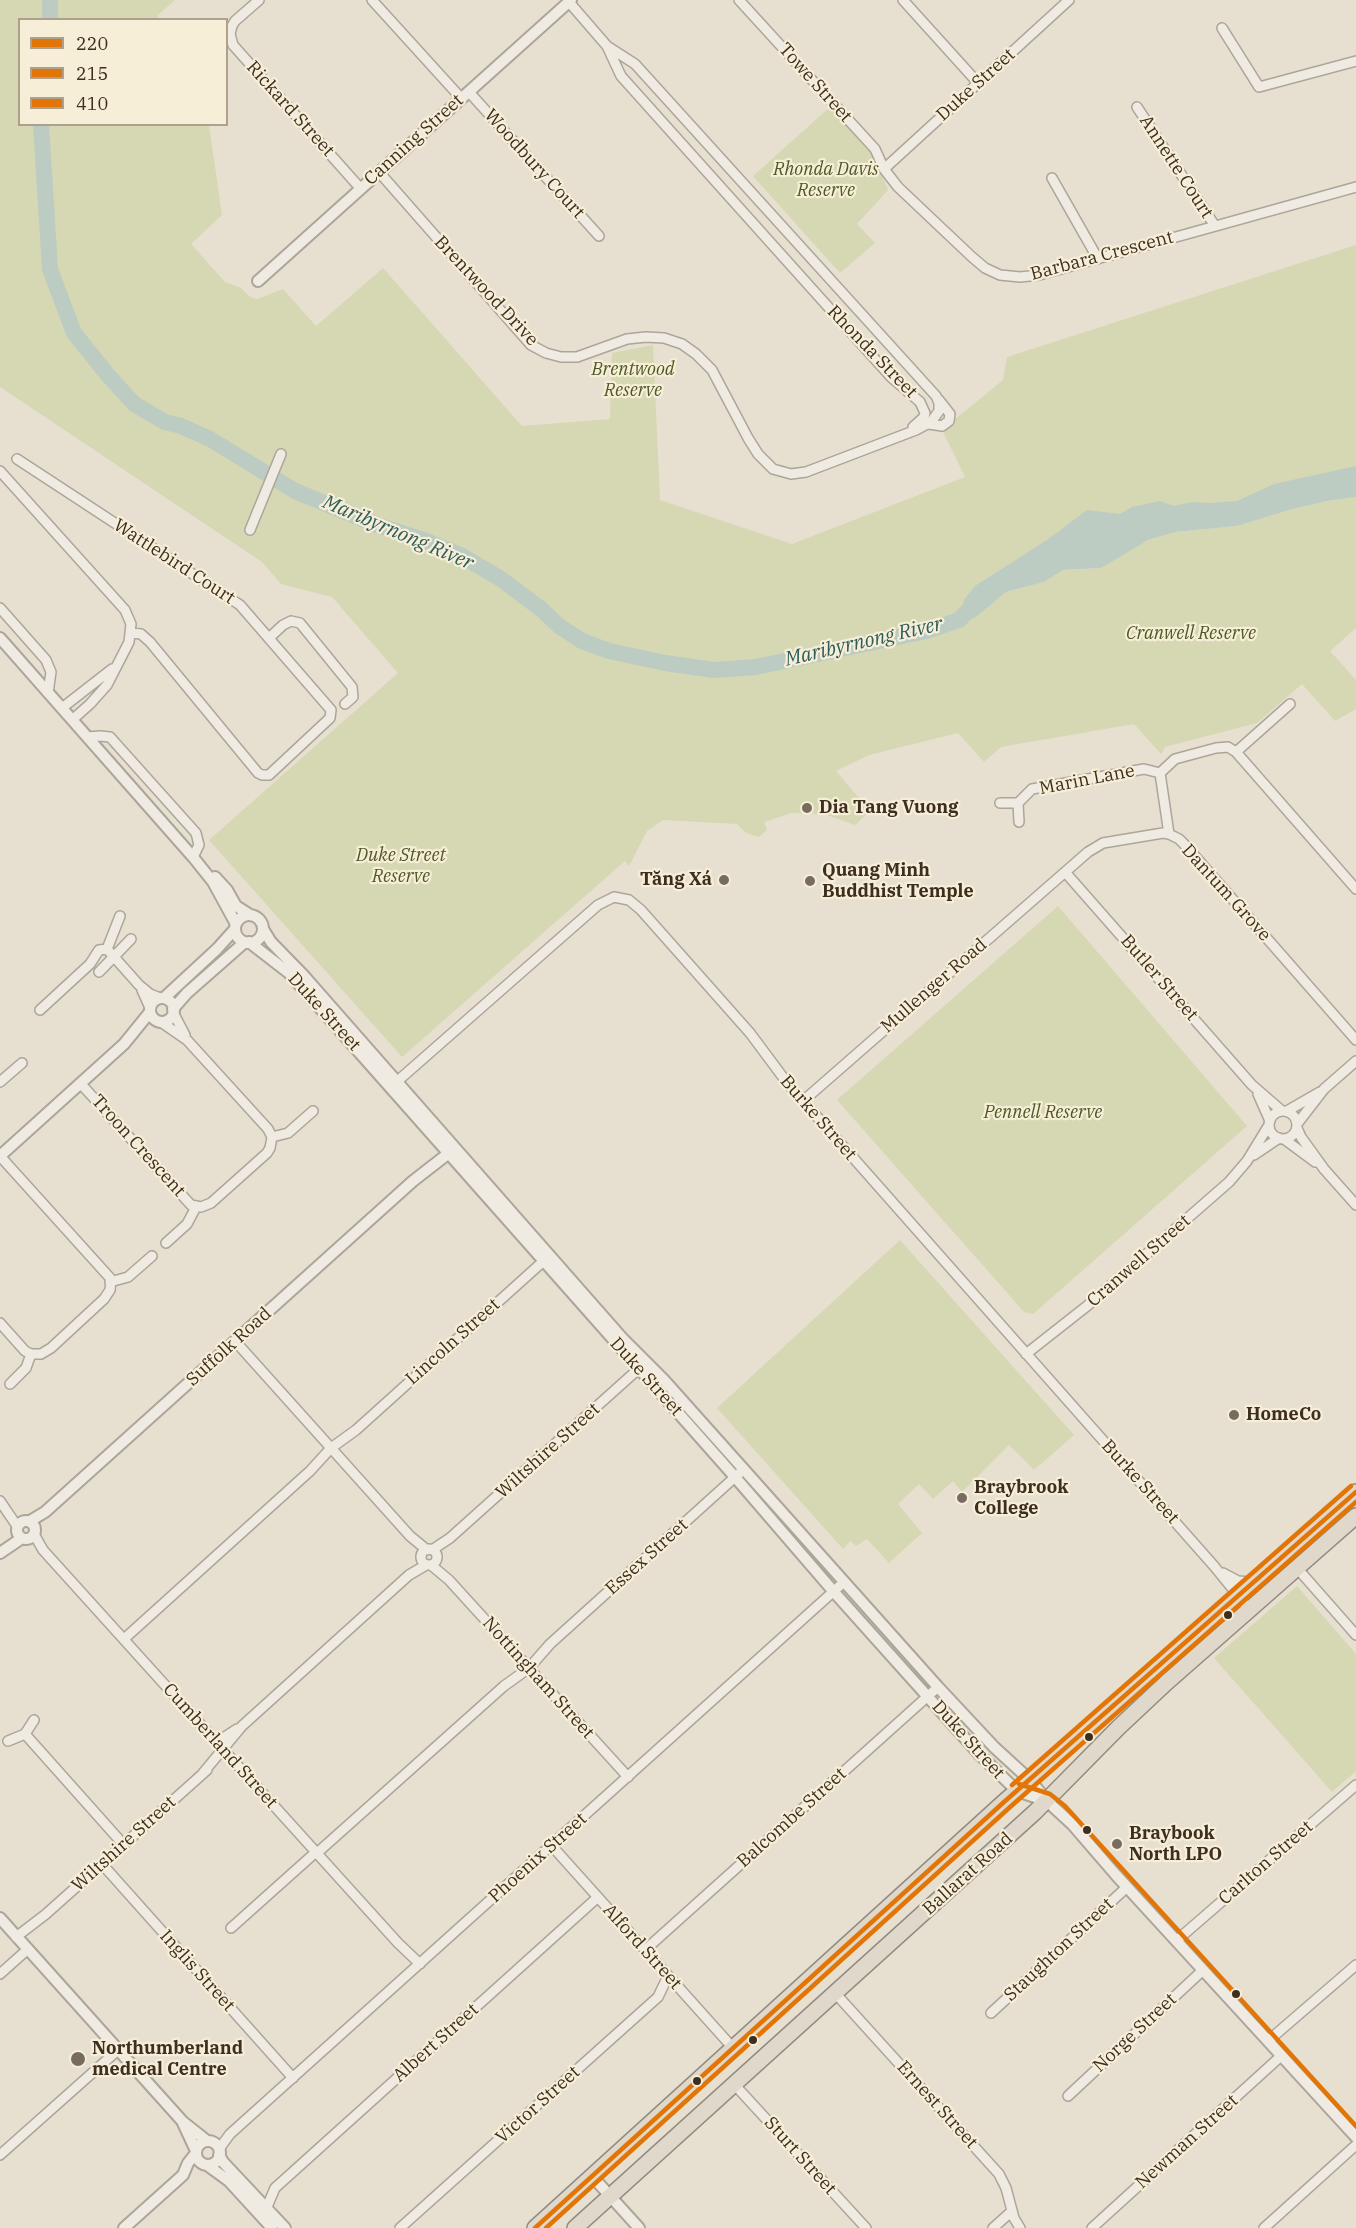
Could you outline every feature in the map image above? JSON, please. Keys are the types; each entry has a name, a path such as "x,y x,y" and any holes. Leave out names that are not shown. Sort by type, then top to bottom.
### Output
{"highway":[{"name":"Ballarat Road","path":"535,2228 1017,1791 1251,1582 1356,1492"},
{"name":"Ballarat Road","path":"575,2228 1047,1801 1119,1727 1356,1516"}],"street":[{"name":"Rickard Street","path":"259,0 232,26 230,34 233,45 361,189"},
{"name":"Woodbury Court","path":"372,0 599,236"},
{"name":"Towe Street","path":"739,0 875,149 884,169"},
{"path":"903,0 978,83"},
{"name":"Duke Street","path":"884,169 1068,0"},
{"name":"Canning Street","path":"258,281 570,1"},
{"name":"Rhonda Street","path":"570,1 607,46 621,76 891,377 920,402 925,413 924,417 901,435"},
{"path":"1222,28 1259,87 1356,61"},
{"name":"Rhonda Street","path":"607,46 635,64 936,396 939,411 929,424 901,435"},
{"name":"Annette Court","path":"1137,107 1215,226"},
{"name":"Barbara Crescent","path":"884,169 898,187 972,257 992,271 1020,278 1039,275 1356,187"},
{"name":"Brentwood Drive","path":"379,172 531,345 546,353 561,357 577,357 627,339 664,338 682,344 712,370 748,438 758,454 772,469 790,474 806,472 901,435"},
{"path":"1052,178 1098,259"},
{"path":"250,530 281,454"},
{"name":"Wattlebird Court","path":"17,459 232,599 331,710 330,718 269,775 258,773 150,642 141,634 131,633"},
{"path":"0,471 125,610 131,624 129,642 107,685 72,720"},
{"path":"0,608 46,660 51,672 48,693"},
{"path":"269,638 291,621 300,623 352,687 353,697 345,704"},
{"path":"0,638 193,856 213,882 236,927 238,937 247,942"},
{"path":"62,708 115,667"},
{"path":"1236,752 1290,704"},
{"path":"87,737 110,737 189,825 199,845 193,856"},
{"path":"1169,834 1160,773 1175,759 1228,747 1236,752 1356,889"},
{"name":"Marin Lane","path":"1000,803 1018,803 1032,789 1144,769 1160,773"},
{"name":"Marin Lane","path":"1018,803 1019,822"},
{"name":"Dantum Grove","path":"1065,872 1088,852 1103,843 1169,834 1186,846 1356,1040"},
{"path":"124,1044 159,1022 169,1019 173,1010 187,993 247,942 258,939 262,929 259,919 236,906 221,883 193,856"},
{"name":"Butler Street","path":"1065,872 1252,1085 1260,1097 1270,1123"},
{"name":"Mullenger Road","path":"803,1101 1065,872"},
{"name":"Burke Street","path":"394,1084 598,905 609,898 618,897 629,900 641,910 750,1033 774,1067 803,1101 1215,1566 1249,1609"},
{"path":"0,1323 25,1351 31,1354 41,1354 51,1348 104,1299 110,1290 111,1279 0,1156 124,1044 150,1010 153,1001 162,998 218,949 242,917 250,915"},
{"path":"107,949 120,916"},
{"name":"Duke Street","path":"262,929 271,942 305,976 449,1148 642,1366 834,1592 980,1755 1017,1791 1047,1801"},
{"path":"99,972 131,939"},
{"name":"Duke Street","path":"247,942 289,973 394,1084"},
{"path":"107,949 150,994 170,1002 176,1020 187,1040 268,1129 272,1137 288,1133 313,1111"},
{"path":"40,1010 90,964 99,950 107,949"},
{"path":"140,985 150,1010 159,1022 187,1040"},
{"path":"1324,1169 1272,1132 1270,1123 1275,1114 1285,1111 1324,1089 1356,1061"},
{"path":"0,1082 22,1063"},
{"name":"Troon Crescent","path":"81,1084 183,1197 196,1207 212,1203 267,1153 272,1137"},
{"name":"Butler Street","path":"1252,1085 1285,1111"},
{"path":"1281,1138 1292,1135 1324,1089"},
{"path":"1285,1111 1294,1116 1300,1137 1324,1169 1356,1205"},
{"name":"Cranwell Street","path":"1026,1354 1088,1306 1229,1182 1247,1161 1270,1123"},
{"name":"Cranwell Street","path":"1247,1161 1281,1138"},
{"name":"Suffolk Road","path":"2,1551 449,1148"},
{"name":"Troon Crescent","path":"166,1243 187,1224 196,1207"},
{"path":"110,1282 128,1277 152,1256"},
{"name":"Lincoln Street","path":"124,1639 546,1258"},
{"name":"Nottingham Street","path":"235,1341 628,1777"},
{"path":"10,1384 26,1368 31,1354"},
{"name":"Duke Street","path":"642,1366 744,1469 938,1687 994,1747 1030,1780 1047,1801 1068,1819 1127,1887 1356,2137"},
{"name":"Wiltshire Street","path":"0,1974 22,1942 46,1914 203,1773 242,1726 642,1366"},
{"name":"Essex Street","path":"231,1928 744,1469"},
{"name":"Cumberland Street","path":"0,1501 418,1966"},
{"name":"Burke Street","path":"1215,1566 1230,1578 1251,1582"},
{"path":"1297,1568 1356,1635"},
{"name":"Phoenix Street","path":"215,2147 844,1582"},
{"name":"Balcombe Street","path":"645,1950 938,1687"},
{"path":"8,1741 25,1734 34,1720"},
{"path":"25,1734 123,1844"},
{"name":"Carlton Street","path":"1176,1941 1356,1785"},
{"name":"Alford Street","path":"552,1846 733,2048"},
{"name":"Inglis Street","path":"102,1864 293,2078"},
{"name":"Staughton Street","path":"991,2013 1127,1887"},
{"name":"Albert Street","path":"254,2194 261,2194 275,2188 598,1897"},
{"path":"0,1918 183,2122 215,2147 223,2162 285,2228"},
{"path":"1268,2041 1356,1965"},
{"name":"Norge Street","path":"1068,2096 1203,1970"},
{"name":"Victor Street","path":"400,2228 658,1997 668,1976"},
{"name":"Ernest Street","path":"836,1994 999,2174 1020,2228"},
{"path":"0,2155 118,2050"},
{"name":"Newman Street","path":"1092,2228 1281,2056"},
{"name":"Sturt Street","path":"734,2084 866,2228"},
{"path":"183,2122 198,2159 229,2181 272,2228"},
{"path":"183,2175 200,2144 215,2147"},
{"path":"1264,2228 1356,2145"},
{"path":"124,2228 183,2175 215,2162 215,2147"},
{"path":"592,2176 639,2228"},
{"name":"Albert Street","path":"267,2207 275,2188"},
{"path":"993,2228 1012,2211"}],"green space":[{"path":"0,0 175,0 158,15 158,18 18,18 18,126 209,126 222,215 191,244 225,282 241,288 250,297 257,299 283,289 316,326 383,268 522,426 610,419 612,353 653,345 660,500 792,544 965,477 942,430 1003,380 1007,357 1356,245 1356,476 1085,540 960,619 975,618 1006,592 1044,582 1063,570 1092,569 1148,540 1175,532 1237,526 1293,509 1356,497 1356,628 1330,651 1356,680 1356,709 1335,721 1302,684 1257,723 1165,747 1161,754 1134,724 1001,747 984,762 958,733 869,755 836,771 870,811 855,825 824,814 792,813 764,822 767,830 759,837 746,833 737,824 663,820 647,831 629,866 625,861 402,1057 209,840 398,673 332,597 281,584 262,562 0,387"},
{"name":"Rhonda Davis Reserve","path":"830,107 874,157 888,190 857,224 875,243 840,273 753,176"},
{"name":"Pennell Reserve","path":"1058,906 1247,1126 1033,1314 1024,1312 837,1100"},
{"path":"900,1240 1074,1435 1034,1470 1009,1445 962,1492 953,1481 933,1499 919,1484 898,1504 922,1533 889,1563 867,1539 856,1546 850,1541 843,1549 717,1408"},
{"path":"1297,1586 1356,1654 1356,1771 1332,1792 1214,1658"}],"shaded area":[{"path":"1356,466 1356,497 1293,509 1237,526 1175,532 1148,540 1101,568 1063,570 1044,582 1006,592 975,618 959,620 964,600 975,586 1047,540 1087,510 1120,514 1132,507 1160,501 1174,506 1192,502 1237,501 1274,484"}],"waterway":[{"name":"Maribyrnong River","path":"50,0 50,18"},
{"name":"Maribyrnong River","path":"41,126 50,269 74,333 134,404 165,422 181,426 210,439 295,491 377,525 421,539 462,556 501,579 541,609 559,626 582,641 609,651 665,663 714,670 756,667 926,631 959,620 975,604"}],"transit line":[{"name":"410","path":"1012,1785 1351,1486"},
{"name":"220","path":"535,2228 1004,1802 1356,1492"},
{"name":"215","path":"546,2228 1009,1808 1356,1502"},
{"name":"410","path":"1019,1784 1050,1794 1065,1806 1356,2126"}],"place":[{"name":"Dia Tang Vuong","path":"807,808"},
{"name":"Tăng Xá","path":"724,880"},
{"name":"Quang Minh Buddhist Temple","path":"810,881"},
{"name":"HomeCo","path":"1234,1415"},
{"name":"Braybrook College","path":"962,1498"},
{"name":"Braybook North LPO","path":"1117,1844"},
{"name":"Northumberland medical Centre","path":"78,2059"}],"park label":[{"name":"Brentwood Reserve","path":"633,380"},
{"name":"Cranwell Reserve","path":"1191,634"},
{"name":"Duke Street Reserve","path":"401,866"}]}
